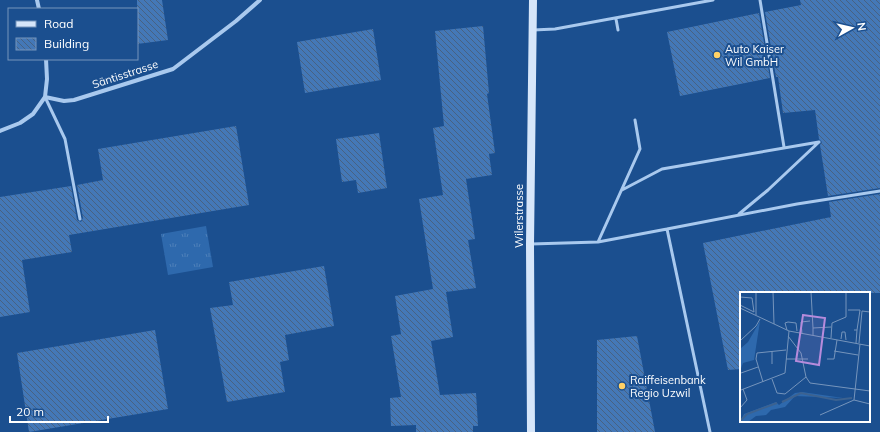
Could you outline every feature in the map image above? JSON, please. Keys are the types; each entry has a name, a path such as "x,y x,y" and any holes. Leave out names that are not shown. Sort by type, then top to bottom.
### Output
{"main road":[{"name":"Wilerstrasse","path":"531,432 530,244 533,0"}],"street":[{"name":"Säntisstrasse","path":"45,97 64,101 74,100 173,68 236,21 260,0"},
{"path":"0,131 20,123 33,114 45,97 47,79 46,60"}],"lane":[{"path":"533,30 555,29 616,19 713,0"},
{"path":"760,0 784,147"},
{"path":"616,19 618,30"},
{"path":"45,97 65,139 80,219"},
{"path":"598,242 640,149 635,120"},
{"path":"622,190 662,169 819,142 768,190 738,215"},
{"path":"530,244 598,242 797,204 880,191"},
{"path":"667,229 710,432"}],"green space":[{"path":"206,226 213,267 168,275 161,234"}],"building":[{"path":"137,0 162,0 168,40 138,44"},
{"path":"800,0 880,0 880,188 828,196 820,145 822,142 819,139 815,110 783,113 778,77 776,77 765,12 801,5"},
{"name":"Auto Kaiser Wil GmbH","path":"759,13 770,78 680,96 667,32"},
{"path":"483,26 489,93 487,94 495,153 489,154 492,175 466,179 475,239 468,240 476,288 446,292 453,337 431,341 440,395 476,393 478,426 473,426 473,432 416,432 416,425 391,426 390,398 401,397 391,336 401,334 395,296 433,289 419,199 443,195 433,128 444,126 435,31"},
{"path":"373,29 381,80 305,93 297,42"},
{"path":"236,126 249,205 69,235 72,252 22,260 30,312 0,317 0,197 71,186 77,220 81,222 83,218 77,185 103,180 98,149"},
{"path":"379,133 387,188 358,193 356,180 342,182 336,139"},
{"path":"880,194 880,293 740,292 740,369 728,370 703,243 831,217 829,202"},
{"path":"324,266 334,326 285,335 289,360 280,362 285,392 227,402 210,308 233,305 229,282"},
{"path":"155,330 168,409 29,432 17,353"},
{"name":"Raiffeisenbank Regio Uzwil","path":"637,336 655,432 597,432 597,340"}],"place":[{"name":"Auto Kaiser Wil GmbH","path":"717,55"},
{"name":"Raiffeisenbank Regio Uzwil","path":"622,386"}]}
